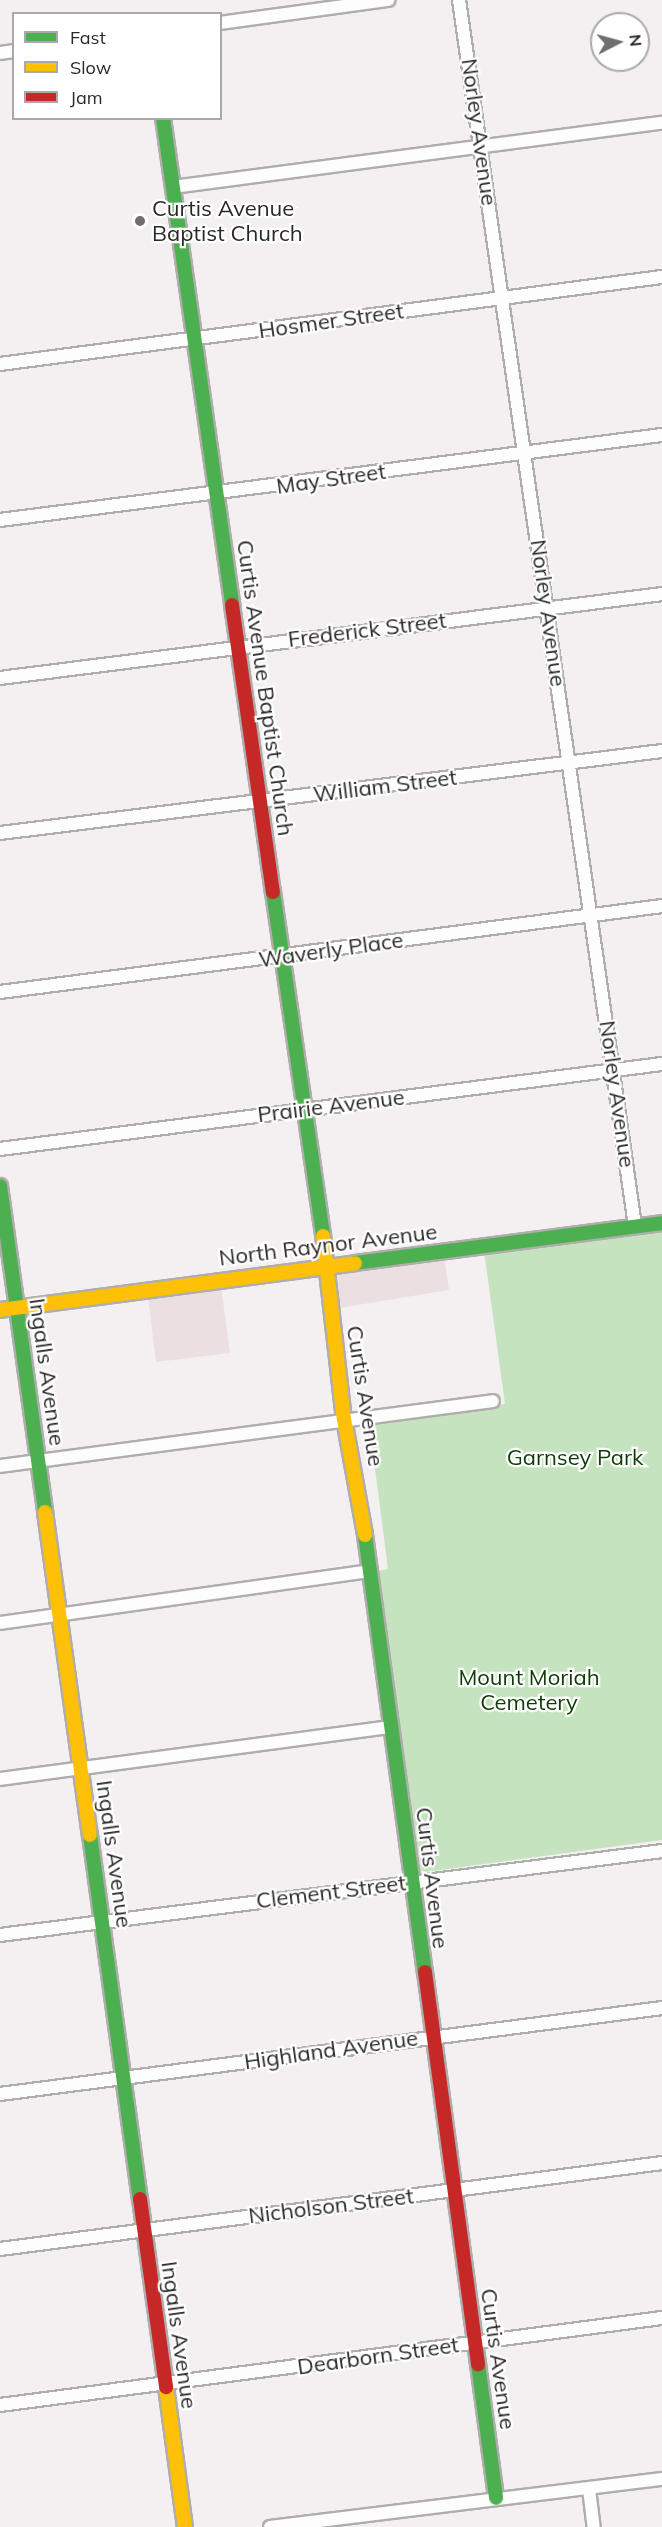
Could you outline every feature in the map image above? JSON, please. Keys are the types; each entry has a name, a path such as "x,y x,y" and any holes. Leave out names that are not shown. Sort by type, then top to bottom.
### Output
{"street":[{"path":"222,23 388,0"},
{"name":"Norley Avenue","path":"459,0 636,1226"},
{"name":"Curtis Avenue Baptist Church","path":"163,120 324,1264"},
{"path":"173,187 662,123"},
{"name":"Hosmer Street","path":"0,364 662,277"},
{"name":"May Street","path":"0,520 662,435"},
{"name":"Frederick Street","path":"0,678 237,646 662,594"},
{"name":"William Street","path":"0,832 662,751"},
{"name":"Waverly Place","path":"0,992 662,906"},
{"name":"Prairie Avenue","path":"0,1149 662,1064"},
{"name":"Ingalls Avenue","path":"0,1186 184,2527"},
{"name":"North Raynor Avenue","path":"0,1310 324,1264 662,1223"},
{"name":"Curtis Avenue","path":"324,1264 344,1419 358,1484 392,1727 410,1882 496,2498"},
{"path":"0,1466 493,1401"},
{"path":"0,1623 370,1571"},
{"path":"0,1779 392,1727"},
{"name":"Clement Street","path":"0,1935 662,1851"},
{"name":"Highland Avenue","path":"0,2094 431,2036 662,2008"},
{"name":"Nicholson Street","path":"0,2250 662,2163"},
{"name":"Dearborn Street","path":"0,2405 662,2318"},
{"path":"270,2527 369,2521 496,2498 662,2479"},
{"path":"589,2489 594,2527"}],"shaded area":[{"path":"444,1257 449,1290 339,1308 338,1272"},
{"path":"221,1286 230,1353 156,1362 148,1295"}],"green space":[{"path":"662,1229 662,1840 418,1873 378,1571 388,1569 369,1422 505,1404 484,1251"}],"traffic: fast":[{"path":"163,120 232,605"},
{"path":"273,892 323,1236"},
{"path":"0,1186 45,1512"},
{"path":"355,1263 662,1223"},
{"path":"365,1535 425,1972"},
{"path":"90,1835 140,2199"},
{"path":"478,2364 496,2498"}],"traffic: slow":[{"path":"323,1236 344,1419 365,1535"},
{"path":"0,1310 355,1263"},
{"path":"45,1512 90,1835"},
{"path":"166,2387 185,2527"}],"traffic: jam":[{"path":"232,605 273,892"},
{"path":"425,1972 478,2364"},
{"path":"140,2199 166,2387"}],"place":[{"name":"Curtis Avenue Baptist Church","path":"140,221"}],"park label":[{"name":"Garnsey Park","path":"575,1458"},
{"name":"Mount Moriah Cemetery","path":"529,1690"}]}
